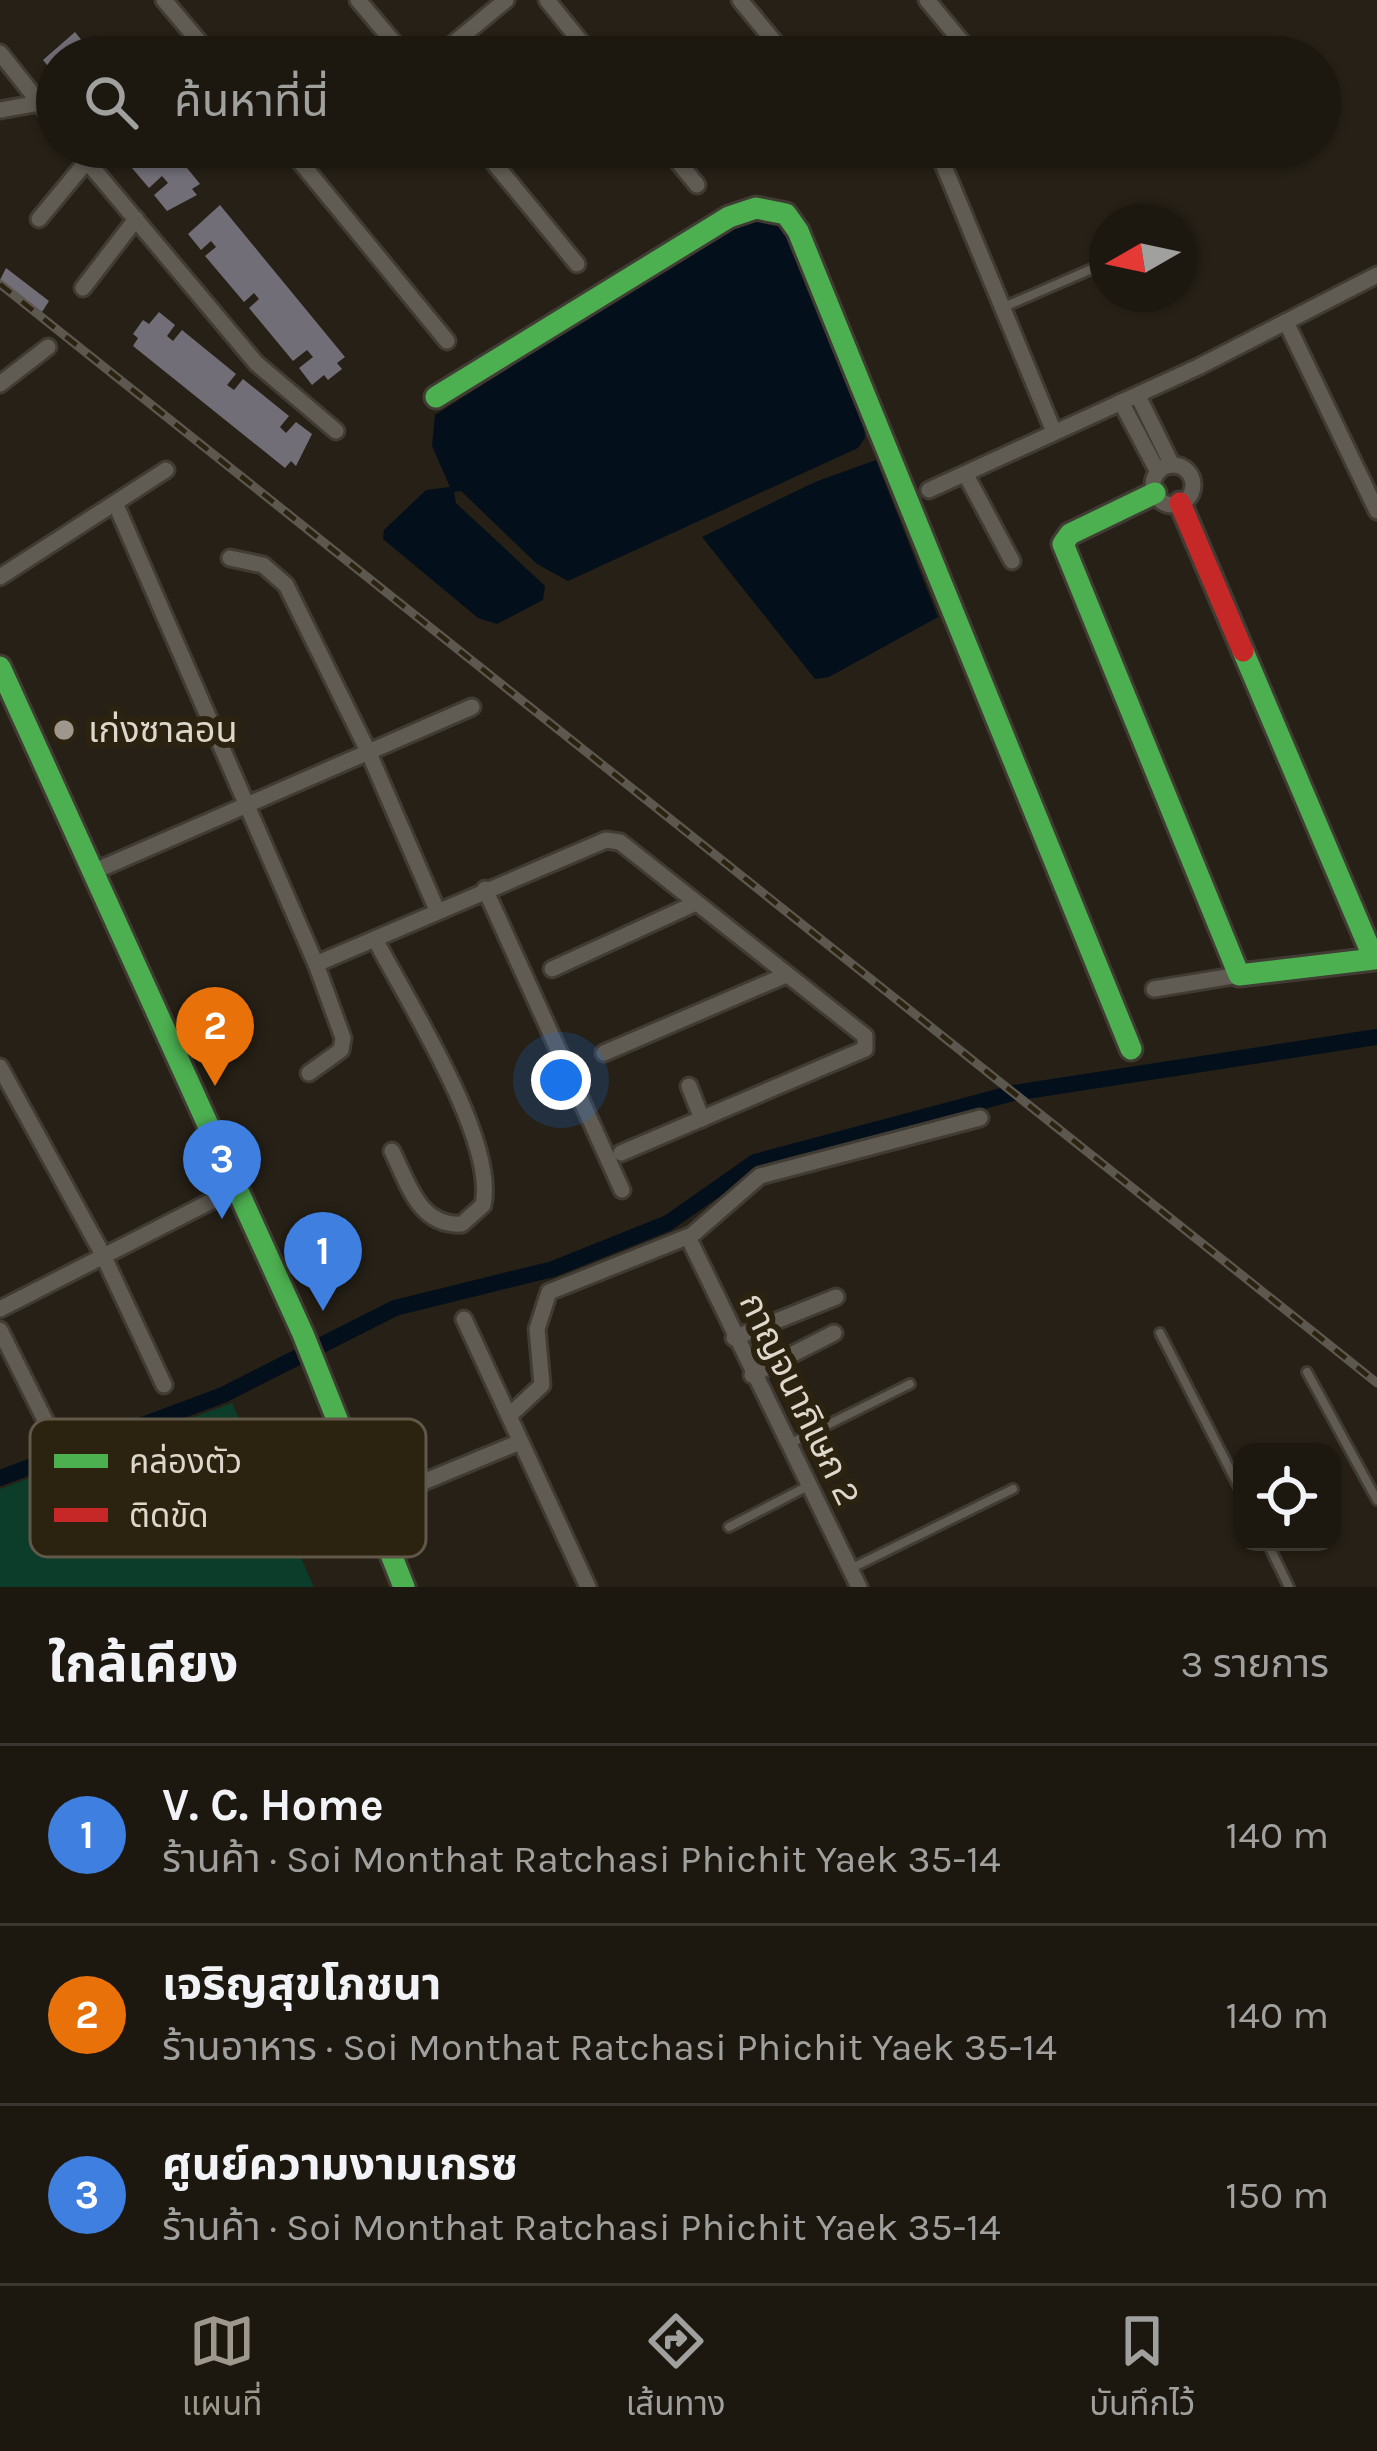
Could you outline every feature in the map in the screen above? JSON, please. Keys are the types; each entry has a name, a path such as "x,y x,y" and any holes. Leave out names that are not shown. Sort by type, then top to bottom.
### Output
{"street":[{"path":"164,0 194,36"},
{"path":"358,0 388,36"},
{"path":"462,36 506,0"},
{"path":"547,0 576,36"},
{"path":"740,0 770,36"},
{"path":"927,0 957,36"},
{"path":"0,53 36,99"},
{"path":"0,110 36,104"},
{"path":"40,219 72,168"},
{"path":"93,168 256,363 336,430"},
{"path":"305,168 447,341"},
{"path":"498,168 577,264"},
{"path":"683,168 697,185"},
{"path":"945,168 1054,433"},
{"path":"436,397 729,217 756,208 786,214 798,231 1131,1049"},
{"path":"83,288 136,220"},
{"path":"929,490 1138,396 1377,275"},
{"path":"1286,322 1377,512"},
{"path":"0,384 48,347"},
{"path":"1138,396 1168,504 1180,503"},
{"path":"1121,402 1162,476"},
{"path":"0,577 166,470"},
{"path":"1180,503 1192,484 1188,473 1162,476 1070,534 1063,544 1240,975"},
{"path":"966,475 1012,561"},
{"path":"1154,989 1376,959 1180,503"},
{"path":"116,505 316,964 344,1046 309,1073"},
{"path":"230,558 263,565 286,585 368,751 437,910"},
{"path":"0,667 303,1334 335,1419"},
{"path":"95,871 472,707"},
{"path":"316,964 606,840 620,842 865,1036 866,1048 621,1154"},
{"path":"485,890 622,1190"},
{"path":"552,969 696,903"},
{"path":"374,939 476,1136 487,1172 483,1204 462,1224 434,1220 420,1207 392,1150"},
{"path":"604,1053 786,975"},
{"path":"0,1067 102,1253 164,1384"},
{"path":"689,1086 702,1118"},
{"path":"511,1415 542,1385 537,1329 549,1292 688,1237 760,1176 980,1118"},
{"path":"0,1309 237,1188"},
{"name":"กาญจนาภิเษก 2","path":"688,1237 859,1587"},
{"path":"734,1338 836,1298"},
{"path":"464,1318 588,1587"},
{"path":"0,1330 44,1419"},
{"path":"752,1375 834,1333"},
{"path":"426,1483 520,1442"},
{"path":"392,1557 404,1587"}],"lane":[{"path":"1002,308 1089,270"},
{"path":"1160,1333 1233,1475"},
{"path":"1307,1372 1377,1500"},
{"path":"788,1445 910,1384"},
{"path":"730,1527 809,1486"},
{"path":"850,1569 1013,1489"},
{"path":"1271,1551 1289,1587"}],"green space":[{"path":"232,1403 239,1419 189,1419"},
{"path":"30,1478 30,1557 301,1557 314,1587 0,1587 0,1489"}],"water":[{"path":"769,219 785,229 799,250 864,424 865,438 858,448 568,581 537,564 461,491 454,492 456,503 545,586 543,600 497,624 478,618 383,539 384,530 426,490 450,487 432,446 435,415 737,223"},
{"path":"876,460 938,617 829,677 815,679 702,537 815,482"}],"building":[{"path":"132,168 187,168 200,184 192,189 197,195 167,211 154,195 168,183 162,176 149,188"},
{"path":"220,205 345,357 337,363 342,369 328,380 324,375 312,385 299,368 313,357 307,350 293,361 249,308 259,299 254,293 244,302 205,256 216,247 211,241 201,250 188,234"},
{"path":"6,268 49,301 42,312 0,280"},
{"path":"159,312 175,325 167,336 173,341 182,330 236,374 227,385 234,390 243,379 289,416 280,427 286,433 296,422 312,434 296,466 291,461 285,468 133,346 138,338 133,334 143,320 149,324"}],"waterway":[{"path":"159,1419 223,1395 395,1308 553,1269 668,1223 755,1162 1013,1093 1377,1037"},
{"path":"0,1478 30,1467"}],"railway":[{"path":"0,284 1377,1383"}],"traffic: fast":[{"path":"436,397 729,217 756,208 786,214 798,231 1131,1049"},
{"path":"1155,493 1070,534 1063,544 1239,975 1374,959 1243,651"},
{"path":"0,667 303,1334 337,1419"},
{"path":"392,1557 404,1587"}],"traffic: jam":[{"path":"1180,503 1243,651"}],"place":[{"name":"เก่งซาลอน","path":"64,730"},
{"name":"เจริญสุขโภชนา","path":"215,1086"},
{"name":"ศูนย์ความงามเกรซ","path":"222,1219"},
{"name":"V. C. Home","path":"323,1311"}]}
